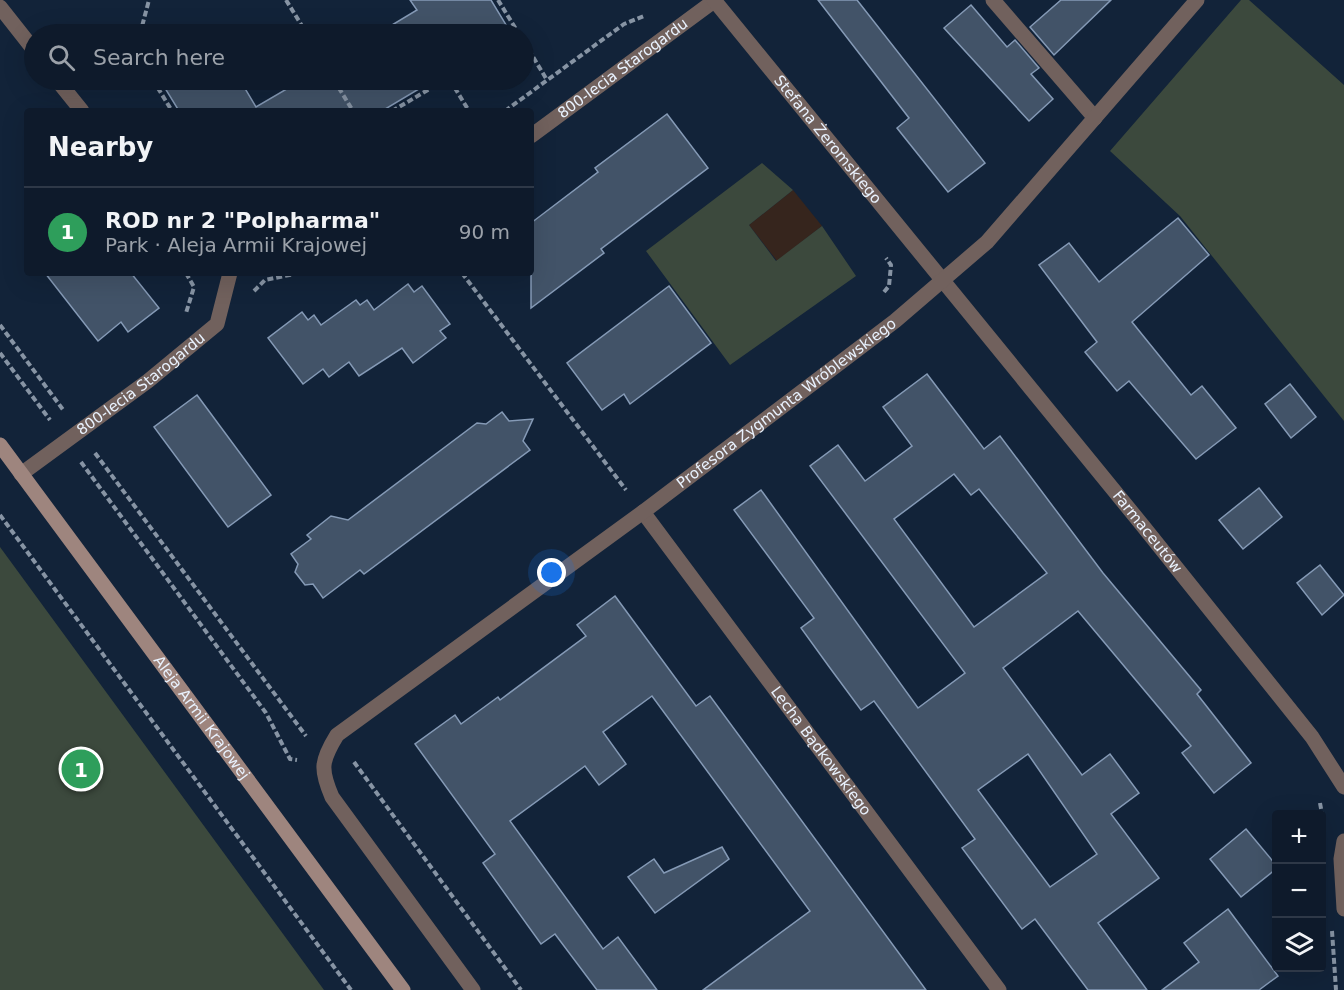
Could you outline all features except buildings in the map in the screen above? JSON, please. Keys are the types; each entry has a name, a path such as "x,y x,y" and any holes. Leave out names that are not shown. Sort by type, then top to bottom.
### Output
{"main road":[{"name":"Aleja Armii Krajowej","path":"0,445 404,990"}],"street":[{"name":"800-lecia Starogardu","path":"534,134 714,0"},
{"name":"Stefana Żeromskiego","path":"714,0 941,281"},
{"path":"993,0 1095,118"},
{"name":"Profesora Zygmunta Wróblewskiego","path":"325,759 337,735 643,513 895,321 987,242 1197,0"},
{"path":"0,7 24,38"},
{"path":"65,90 80,108"},
{"name":"800-lecia Starogardu","path":"21,474 148,381 217,324 229,276"},
{"name":"Farmaceutów","path":"941,281 972,316 1304,728 1344,787"},
{"name":"Lecha Bądkowskiego","path":"643,513 999,990"},
{"path":"325,759 322,774 332,797 473,990"},
{"path":"1344,842 1341,859 1344,909"}],"path":[{"path":"142,24 148,0"},
{"path":"286,0 301,24"},
{"path":"498,0 513,24"},
{"path":"534,89 624,24 651,14"},
{"path":"534,59 547,80"},
{"path":"159,90 170,108"},
{"path":"340,90 351,108"},
{"path":"397,108 427,90"},
{"path":"456,90 467,108"},
{"path":"508,108 533,90"},
{"path":"185,315 194,287 188,276"},
{"path":"249,298 265,280 284,276"},
{"path":"464,276 643,513"},
{"path":"0,325 300,731 325,759"},
{"path":"0,353 266,713 290,759 354,761 521,990"},
{"path":"64,411 73,404"},
{"path":"0,516 351,990"}],"shaded area":[{"path":"793,190 822,226 777,261 749,225"}],"green space":[{"path":"1241,0 1249,0 1344,85 1344,421 1180,216 1110,151"},
{"path":"762,163 793,190 749,225 776,261 822,226 856,276 730,365 646,251"},
{"path":"0,547 324,990 0,990"}],"place":[{"name":"ROD nr 2 \"Polpharma\"","path":"81,769"}]}
